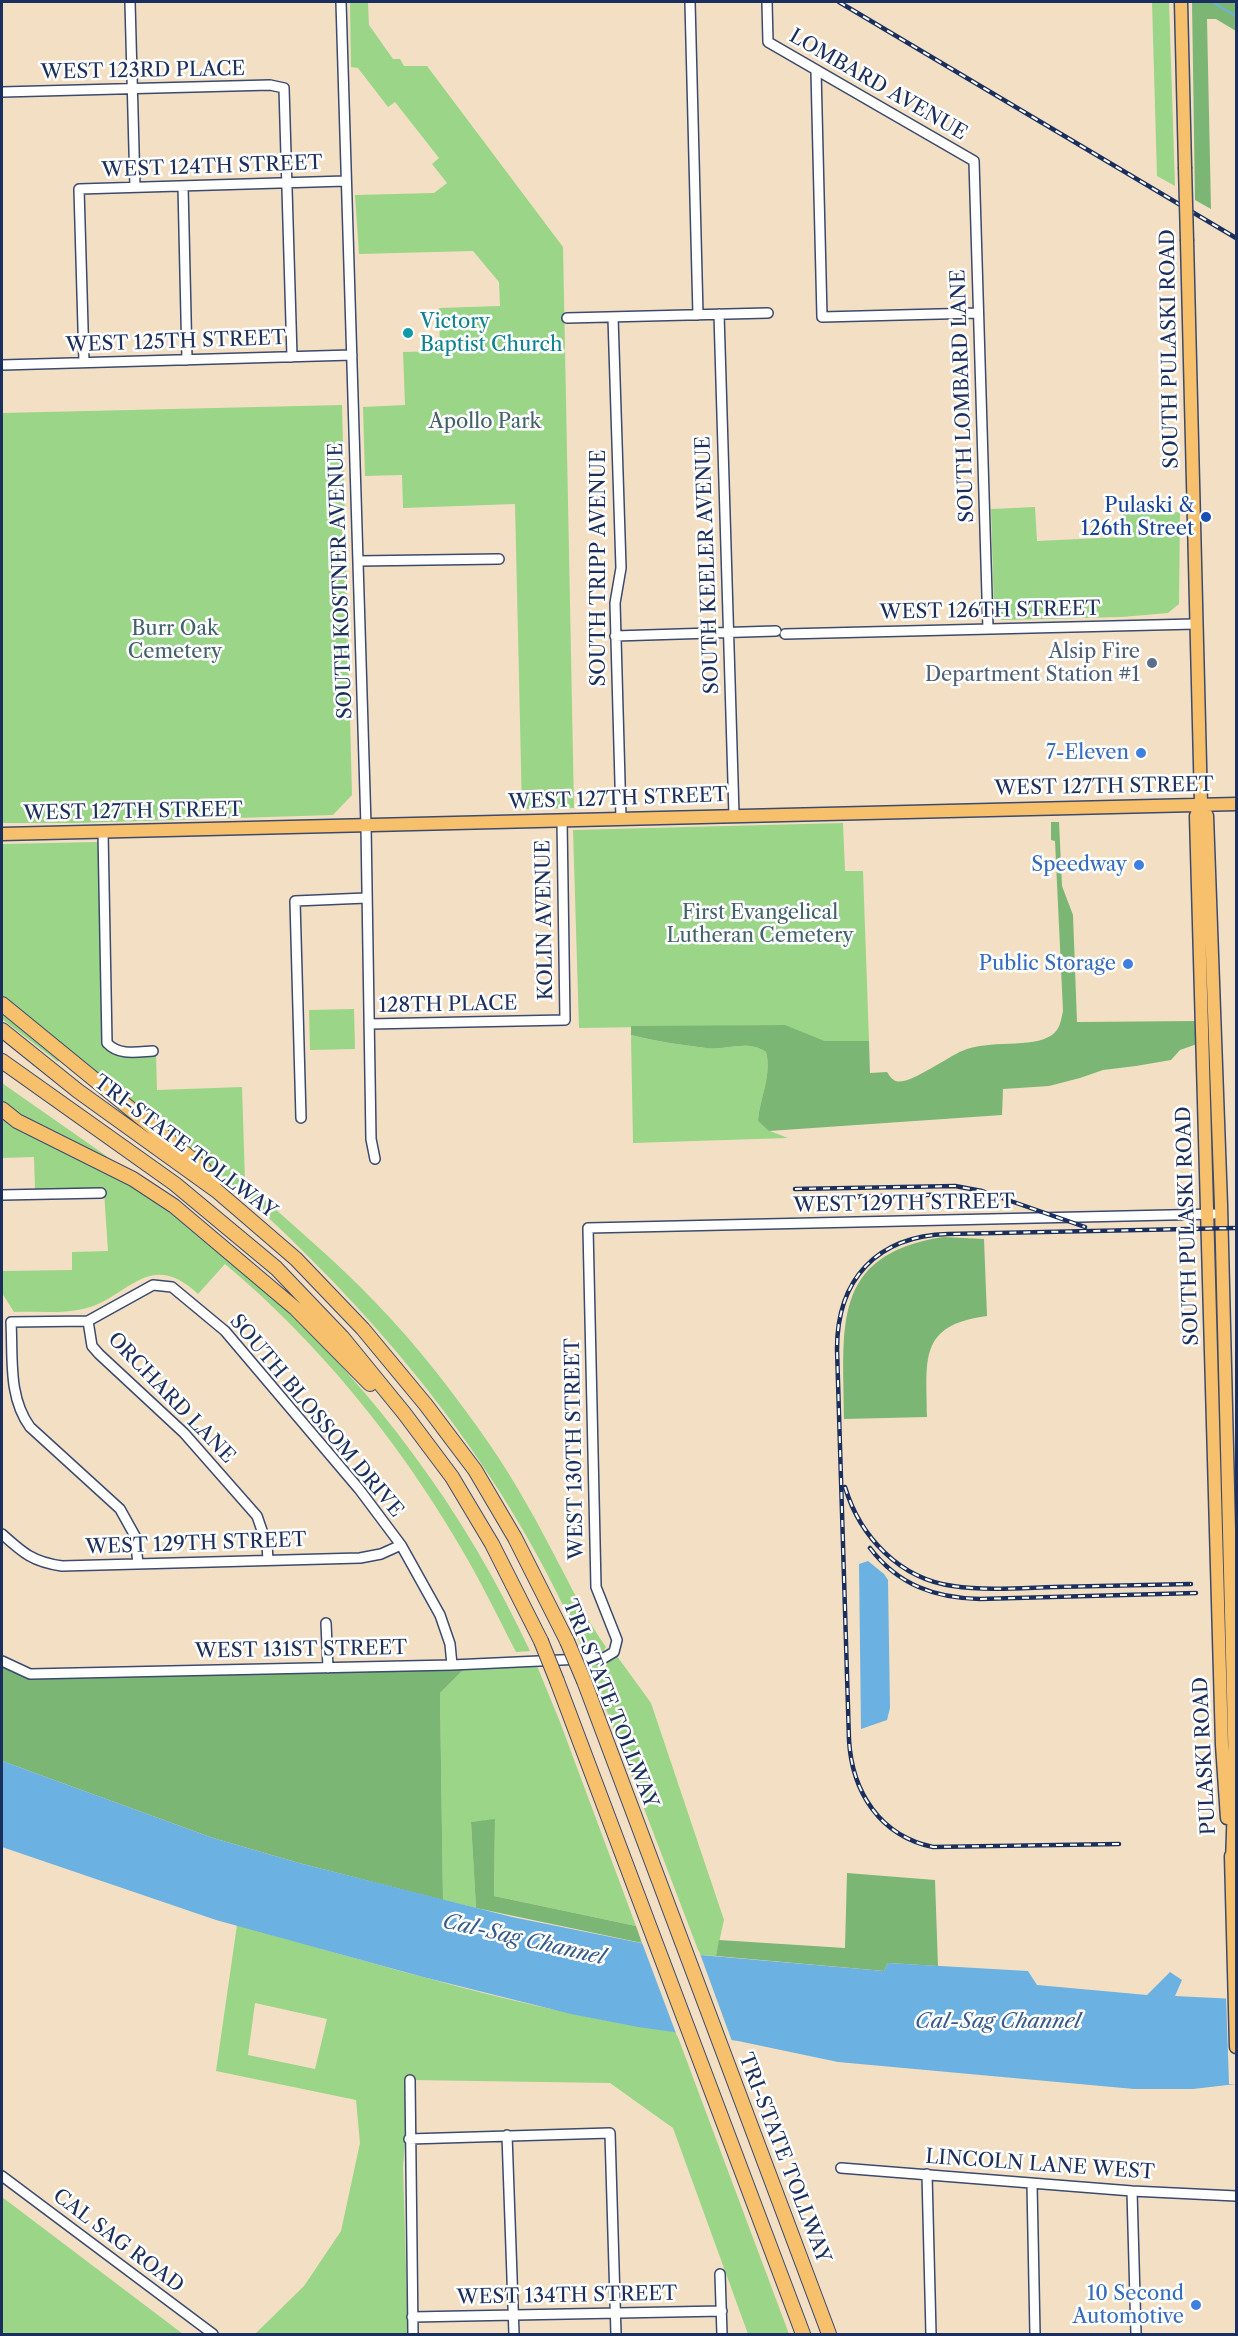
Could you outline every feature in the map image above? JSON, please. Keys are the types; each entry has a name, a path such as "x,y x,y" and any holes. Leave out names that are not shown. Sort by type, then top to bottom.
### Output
{"highway":[{"path":"2,1004 204,1169 217,1191"},
{"name":"TRI-STATE TOLLWAY","path":"2,1030 78,1091 217,1191 296,1259 363,1329 426,1405 475,1470 515,1538 567,1641 584,1681 830,2334"},
{"name":"TRI-STATE TOLLWAY","path":"2,1061 175,1184 276,1268 342,1337 452,1477 492,1544 541,1641 558,1681 803,2334"},
{"path":"2,1109 17,1121 133,1179 174,1206 296,1309 416,1430"}],"main road":[{"name":"SOUTH PULASKI ROAD","path":"1181,2 1201,804 1196,816 1207,1214 1229,1647"},
{"name":"SOUTH PULASKI ROAD","path":"1201,804 1207,816 1221,1214 1229,1647"},
{"name":"WEST 127TH STREET","path":"2,834 1236,804"},
{"name":"PULASKI ROAD","path":"1229,1647 1223,1773 1232,1863 1236,2047"}],"street":[{"path":"130,2 135,187"},
{"name":"SOUTH KOSTNER AVENUE","path":"341,2 366,826 371,1139 375,1159"},
{"path":"690,2 698,315"},
{"name":"LOMBARD AVENUE","path":"767,2 768,42 974,161"},
{"path":"816,71 822,317 978,313"},
{"name":"WEST 123RD PLACE","path":"2,92 270,85 284,88 287,183"},
{"name":"SOUTH LOMBARD LANE","path":"974,161 988,629"},
{"name":"WEST 124TH STREET","path":"84,362 79,189 346,181"},
{"path":"287,183 292,357"},
{"path":"183,186 187,360"},
{"path":"567,318 768,313"},
{"name":"SOUTH KEELER AVENUE","path":"719,314 734,815"},
{"name":"SOUTH TRIPP AVENUE","path":"613,317 621,568 615,603 621,818"},
{"name":"WEST 125TH STREET","path":"2,365 352,355"},
{"path":"358,561 499,559"},
{"name":"WEST 126TH STREET","path":"615,636 1195,624"},
{"name":"KOLIN AVENUE","path":"562,820 565,1020"},
{"path":"103,832 107,1043 113,1049 126,1052 153,1051"},
{"path":"301,1118 295,901 366,898"},
{"name":"128TH PLACE","path":"369,1024 565,1020"},
{"path":"2,1195 101,1193"},
{"name":"WEST 129TH STREET","path":"588,1228 1221,1214"},
{"name":"WEST 130TH STREET","path":"588,1228 596,1587 617,1640 614,1652 604,1658"},
{"name":"SOUTH BLOSSOM DRIVE","path":"88,1321 153,1285 172,1287 225,1331 359,1489 400,1545 440,1615 450,1644 452,1665"},
{"path":"88,1321 11,1322 14,1395 21,1414 30,1427 120,1509 135,1536 138,1564"},
{"name":"ORCHARD LANE","path":"88,1321 92,1346 184,1433 257,1516 267,1545 268,1560"},
{"name":"WEST 129TH STREET","path":"2,1534 25,1555 42,1563 62,1566 360,1558 381,1554 400,1545"},
{"path":"326,1623 328,1668"},
{"name":"WEST 131ST STREET","path":"2,1661 30,1674 452,1665 604,1658"},
{"path":"410,2080 412,2334"},
{"path":"409,2139 610,2133 616,2334"},
{"path":"507,2135 514,2334"},
{"name":"LINCOLN LANE WEST","path":"842,2168 1032,2184 1236,2196"},
{"path":"927,2174 931,2334"},
{"name":"CAL SAG ROAD","path":"2,2176 213,2334"},
{"path":"1032,2184 1035,2334"},
{"path":"1132,2191 1136,2334"},
{"path":"720,2274 722,2334"},
{"name":"WEST 134TH STREET","path":"412,2317 722,2311"}],"green space":[{"name":"Apollo Park","path":"350,2 368,2 369,25 393,59 400,59 404,66 427,66 563,247 574,808 522,809 515,504 403,508 402,475 365,476 363,407 405,405 403,352 440,351 439,308 500,306 499,282 473,251 359,254 355,195 434,193 447,183 432,164 439,158 395,102 388,107 358,68 351,67"},
{"path":"1152,2 1169,2 1175,186 1157,176"},
{"path":"1192,2 1232,2 1236,4 1236,31 1216,19 1207,19 1211,209 1195,200"},
{"name":"Burr Oak Cemetery","path":"342,405 352,795 333,815 2,823 2,413"},
{"path":"1035,507 1037,541 1123,537 1123,514 1180,512 1179,604 1168,613 1122,617 1002,620 997,617 994,611 991,509"},
{"path":"1051,822 1059,822 1062,886 1073,915 1077,1022 1197,1021 1197,1044 1180,1050 1171,1060 1103,1070 1049,1086 1003,1089 1002,1115 769,1131 758,1121 767,1078 766,1052 751,1046 706,1048 631,1035 631,1026 785,1025 825,1041 869,1041 870,1073 887,1072 893,1080 902,1081 919,1075 973,1047 1033,1042 1052,1035 1061,1021 1063,1011 1055,841 1051,840"},
{"name":"First Evangelical Lutheran Cemetery","path":"843,823 845,871 863,871 869,1041 825,1041 784,1025 579,1028 573,830"},
{"path":"98,842 104,1049 115,1054 156,1054 157,1090 242,1087 245,1182 328,1256 392,1319 450,1390 490,1445 518,1489 587,1617 606,1647 603,1652 586,1656 552,1582 513,1513 470,1446 423,1384 372,1323 318,1266 200,1156 2,998 2,844"},
{"path":"354,1009 355,1049 310,1050 309,1010"},
{"path":"2,1012 60,1059 58,1062 2,1019"},
{"path":"631,1035 706,1048 751,1046 766,1052 767,1078 758,1121 770,1131 788,1138 633,1143"},
{"path":"2,1083 112,1162 32,1123 2,1103"},
{"path":"2,1117 15,1127 119,1177 152,1197 195,1228 303,1325 379,1410 414,1455 477,1550 530,1651 516,1652 458,1543 409,1466 382,1429 292,1325 225,1264 198,1294 181,1281 165,1275 151,1276 138,1280 99,1304 83,1309 57,1312 14,1312 2,1293 2,1271 72,1270 72,1252 108,1251 104,1191 35,1190 34,1157 2,1158"},
{"path":"943,1237 984,1239 987,1316 964,1321 948,1328 937,1337 928,1363 927,1417 844,1419 845,1326 851,1301 862,1279 879,1260 906,1246"},
{"path":"614,1652 651,1703 724,1920 716,1956 700,1955 587,1659"},
{"path":"2,1666 31,1679 465,1668 440,1693 443,1900 213,1838 2,1761"},
{"path":"537,1666 636,1926 494,1896 495,1820 471,1822 476,1908 443,1900 440,1693 465,1668"},
{"path":"495,1819 494,1896 636,1926 642,1943 476,1908 471,1822"},
{"path":"847,1873 935,1880 938,1966 888,1963 884,1971 716,1956 719,1940 845,1948"},
{"path":"237,1925 455,1986 565,2012 676,2032 789,2334 748,2334 673,2128 610,2083 410,2080 403,2168 408,2334 255,2334 304,2286 341,2231 360,2143 356,2100 216,2071","holes":["255,2003 327,2019 315,2069 248,2055"]},
{"path":"2,2197 183,2334 2,2334"}],"water":[{"path":"868,1561 888,1580 890,1708 887,1720 861,1729 859,1564"},
{"name":"Cal-Sag Channel","path":"2,1761 213,1838 299,1863 512,1917 700,1955 884,1971 888,1963 1028,1971 1037,1985 1147,1995 1170,1972 1182,1980 1175,1996 1236,1999 1236,2084 1193,2089 1134,2089 838,2062 738,2041 638,2027 571,2014 423,1977 216,1920 2,1847"}],"pier":[{"path":"641,1940 699,1951 733,2044 677,2036"},
{"path":"1226,1996 1236,1996 1236,2084 1229,2084"}],"waterway":[{"path":"1212,2 1236,16"}],"railway":[{"path":"839,2 1236,238"},
{"path":"795,1189 955,1186 982,1191 1085,1227"},
{"path":"796,1198 967,1194"},
{"path":"1119,1844 933,1847 898,1833 872,1809 863,1794 851,1759 849,1740 837,1349 839,1324 844,1302 853,1282 866,1266 882,1253 901,1243 923,1237 948,1234 1236,1228"},
{"path":"845,1487 861,1523 885,1553 899,1565 934,1582 965,1588 991,1589 1191,1584"},
{"path":"870,1548 881,1561 905,1580 948,1596 980,1599 1196,1593"}],"place":[{"name":"Victory Baptist Church","path":"408,333"},
{"name":"Pulaski & 126th Street","path":"1206,517"},
{"name":"Alsip Fire Department Station #1","path":"1152,663"},
{"name":"7-Eleven","path":"1141,753"},
{"name":"Speedway","path":"1139,865"},
{"name":"Public Storage","path":"1128,964"},
{"name":"10 Second Automotive","path":"1196,2305"}]}
